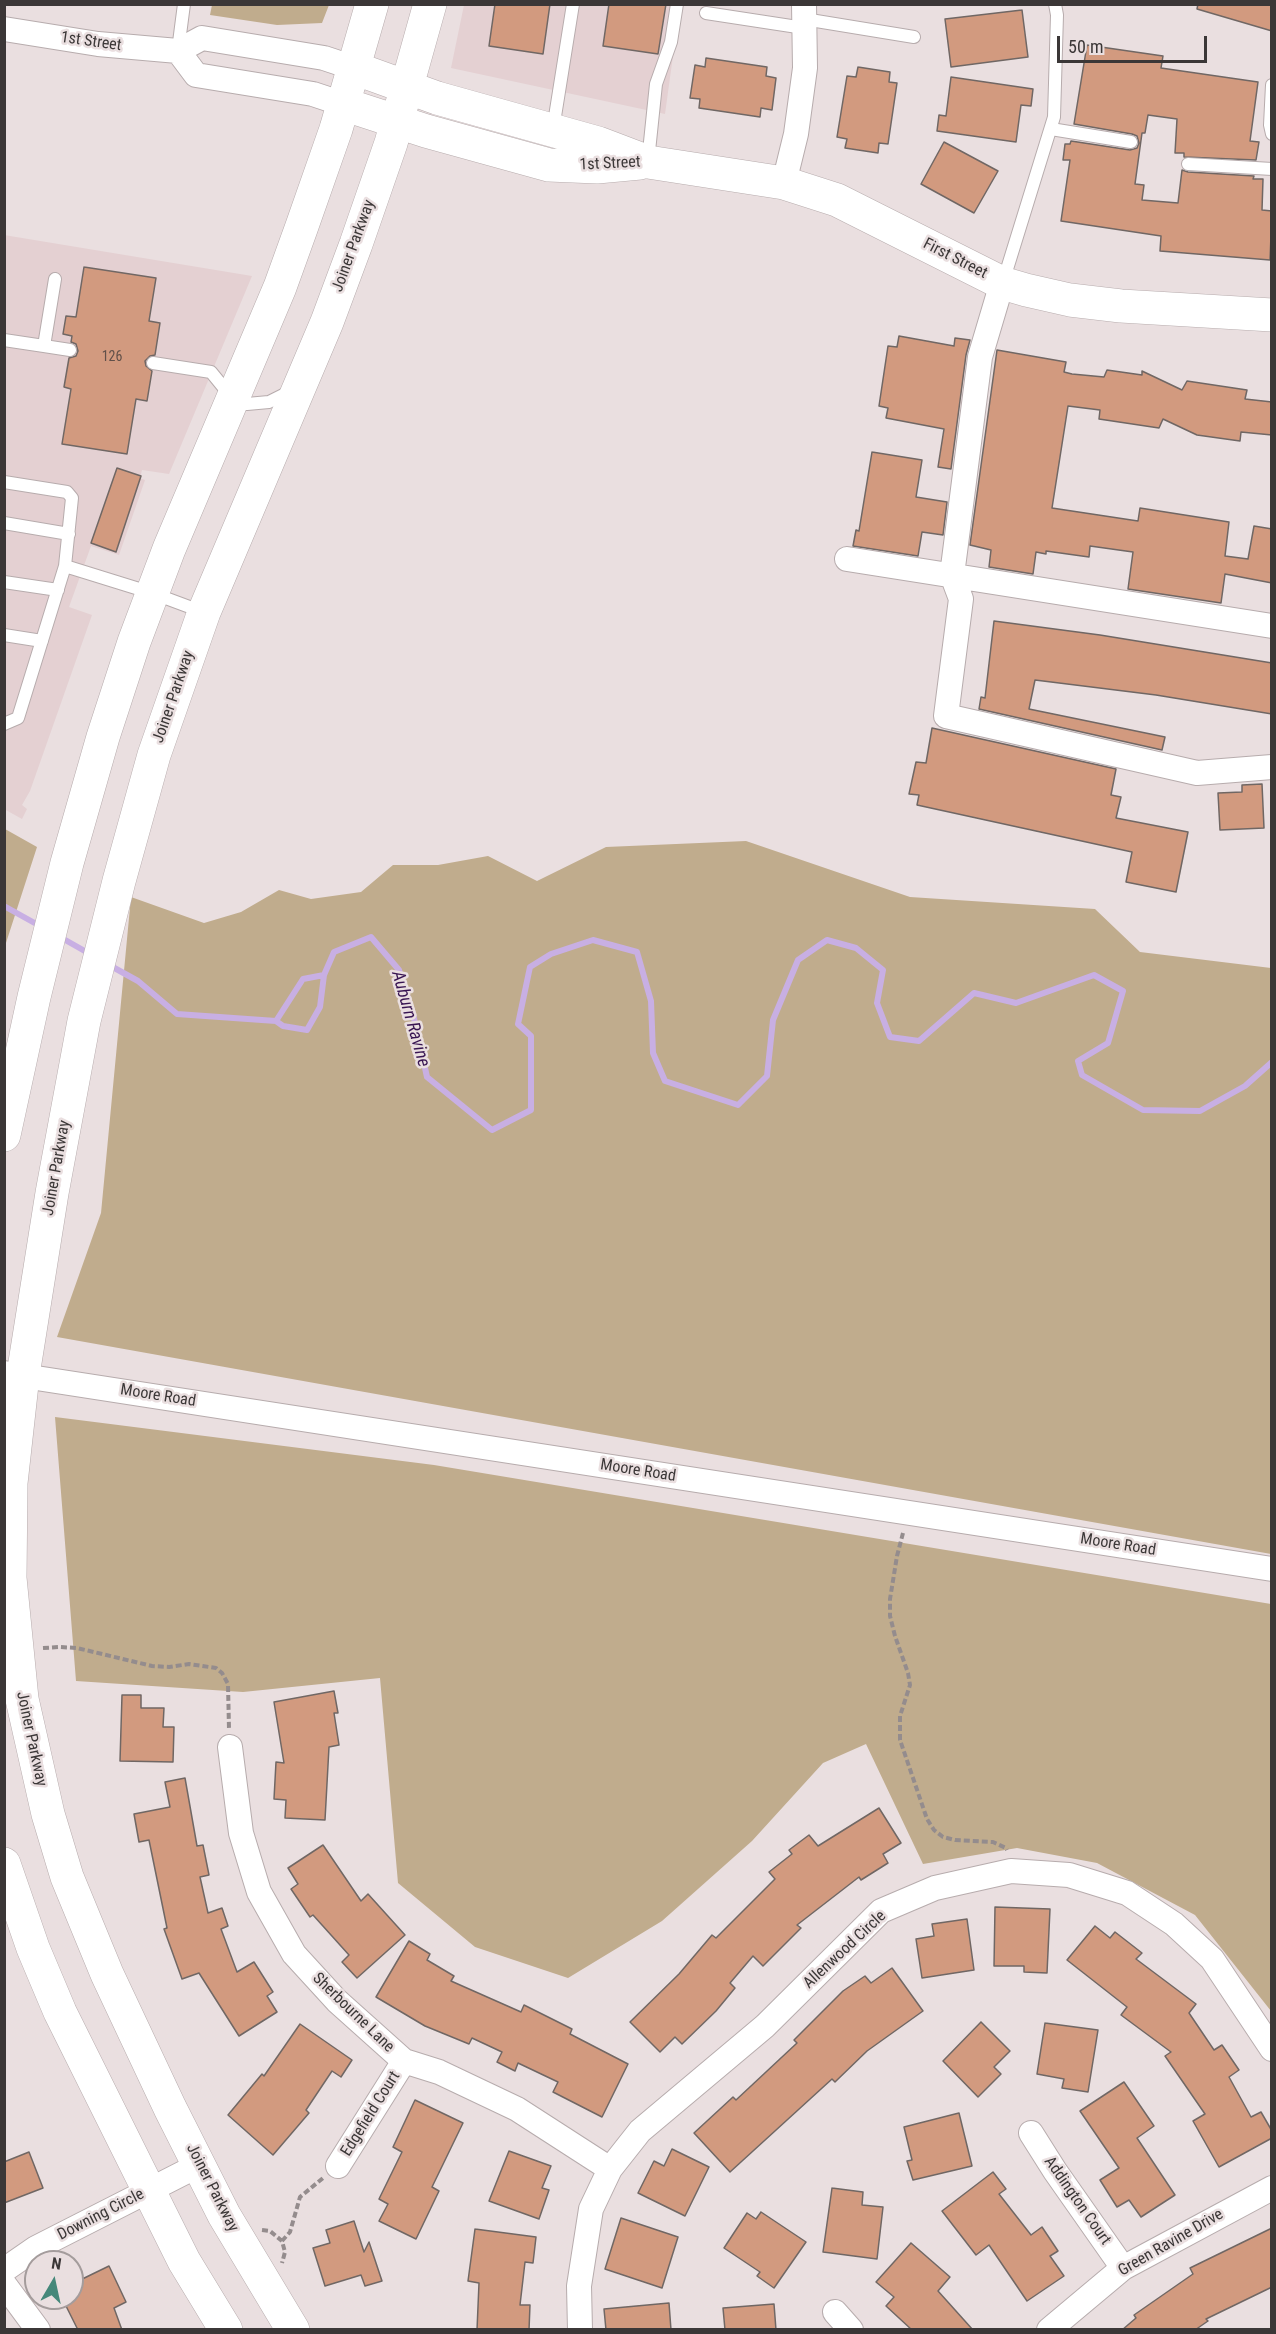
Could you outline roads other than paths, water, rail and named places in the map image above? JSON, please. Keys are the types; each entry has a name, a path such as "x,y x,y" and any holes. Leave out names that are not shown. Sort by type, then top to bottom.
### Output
{"main road":[{"path":"4,1135 34,997 67,863 103,737 134,642 153,593 280,286 343,104 372,4"},
{"name":"Joiner Parkway","path":"293,2330 224,2215 199,2165 107,1974 67,1877 33,1755 22,1699 16,1651 10,1578 9,1528 14,1374 52,1193 84,1021 118,881 154,755 204,612 300,386 347,266 397,122 430,4"},
{"name":"1st Street","path":"354,68 458,104 598,143 648,162"},
{"name":"1st Street","path":"343,104 397,122 549,165 597,167 648,162"},
{"name":"First Street","path":"648,162 784,183 837,200 1002,283 1070,300 1111,305 1272,315"},
{"path":"4,1864 33,1948 60,2012 184,2261 226,2330"}],"street":[{"path":"784,183 796,134 805,69 804,17"},
{"name":"1st Street","path":"4,29 98,45 178,51 202,38 324,58 354,68"},
{"name":"1st Street","path":"178,51 196,75 313,94 343,104"},
{"path":"1002,283 980,357 952,575 961,599 946,716 1197,773 1272,767"},
{"path":"847,560 1272,626"},
{"name":"Moore Road","path":"14,1374 1272,1569"},
{"name":"Sherbourne Lane","path":"230,1747 241,1833 259,1892 294,1954 337,2001 405,2061 439,2072 517,2109 610,2169"},
{"name":"Allenwood Circle","path":"580,2330 579,2286 591,2209 610,2169 640,2131 765,2026 881,1911 935,1888 1011,1871 1068,1875 1127,1893 1174,1924 1212,1959 1272,2049"},
{"name":"Edgefield Court","path":"338,2166 405,2061"},
{"name":"Addington Court","path":"1031,2133 1123,2268"},
{"name":"Downing Circle","path":"4,2270 36,2248 199,2165"},
{"name":"Green Ravine Drive","path":"1049,2330 1123,2268 1272,2188"},
{"path":"4,2284 38,2330"}],"lane":[{"path":"178,51 184,4"},
{"path":"553,130 573,4"},
{"path":"648,162 656,84 671,42 677,4"},
{"path":"1002,283 1054,117 1057,15 1055,4"},
{"path":"706,13 804,17 914,37"},
{"path":"1272,85 1270,125 1272,134"},
{"path":"1051,129 1131,142"},
{"path":"1188,164 1272,169"},
{"path":"44,346 56,279"},
{"path":"4,340 70,350"},
{"path":"153,363 212,372 233,399 247,404 270,402 300,386"},
{"path":"4,482 67,492 72,498 65,566 58,590 18,718 4,724"},
{"path":"4,523 69,534"},
{"path":"65,566 153,593 204,612"},
{"path":"4,582 58,590"},
{"path":"4,635 42,641"}],"waterway":[{"name":"Auburn Ravine","path":"4,906 40,926"},
{"name":"Auburn Ravine","path":"60,937 90,954"},
{"name":"Auburn Ravine","path":"109,965 138,981 177,1014 276,1021 303,979 324,975 334,952 371,937 399,970 413,1014 427,1077 492,1130 531,1110 531,1036 518,1024 530,967 551,954 593,940 637,952 651,1001 653,1053 665,1081 738,1105 767,1076 773,1020 798,960 827,940 856,948 883,970 877,1003 890,1037 919,1041 974,993 1016,1003 1094,975 1123,991 1108,1043 1078,1061 1082,1075 1143,1110 1200,1111 1245,1086 1272,1062"},
{"path":"276,1021 283,1026 307,1030 320,1007 324,975"}]}
